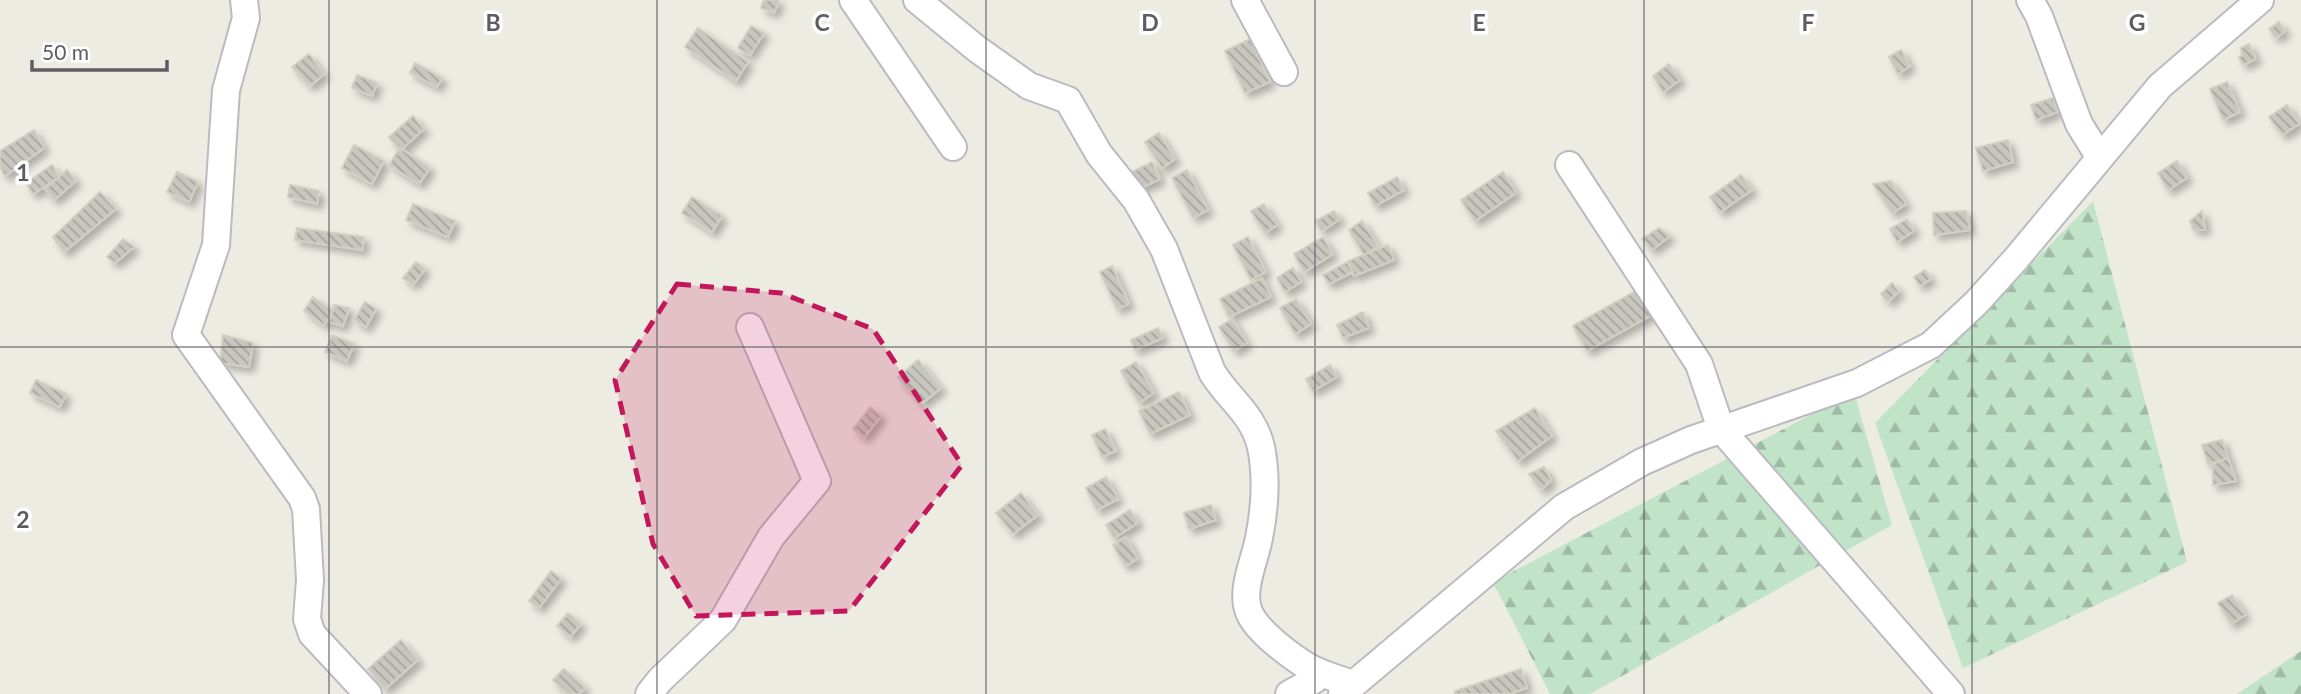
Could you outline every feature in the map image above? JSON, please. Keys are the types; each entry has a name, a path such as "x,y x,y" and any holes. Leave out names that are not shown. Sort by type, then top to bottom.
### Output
{"street":[{"path":"244,0 246,18 226,90 216,245 186,335 302,498 306,509 310,580 307,619 312,634 368,694"},
{"path":"853,0 953,147"},
{"path":"916,0 1029,86 1068,100 1099,153 1136,200 1164,248 1212,372 1241,406 1260,445 1266,483 1259,537 1247,590 1248,612 1267,637 1314,681 1347,689 1564,507 1642,462 1721,429 1857,383 1931,345 1992,286 2160,86 2260,0"},
{"path":"1245,0 1284,72"},
{"path":"2030,0 2039,16 2079,124 2100,158"},
{"path":"1569,165 1699,364 1721,429 1951,694"},
{"path":"649,694 660,680 723,620 771,537 817,481 750,327"},
{"path":"1289,694 1314,681"}],"highlighted area":[{"path":"677,284 781,293 873,329 962,465 849,611 696,616 653,544 615,380"}],"green space":[{"path":"2093,201 2187,562 1963,668 1875,423"},
{"path":"1854,392 1892,525 1590,694 1550,694 1493,582"},
{"path":"2301,651 2301,694 2237,694"}],"building":[{"path":"764,0 779,0 774,13 761,8"},
{"path":"2279,22 2285,31 2276,38 2269,29"},
{"path":"751,26 764,33 750,55 738,48"},
{"path":"698,28 748,62 736,81 685,47"},
{"path":"1250,39 1270,82 1245,93 1225,51"},
{"path":"2249,44 2256,59 2243,65 2239,57 2242,55 2241,48"},
{"path":"1901,50 1910,66 1898,74 1889,57"},
{"path":"309,54 324,74 310,86 292,67"},
{"path":"415,63 442,78 437,87 410,73"},
{"path":"1669,64 1680,80 1663,92 1653,76"},
{"path":"357,75 377,83 372,96 352,88"},
{"path":"2227,82 2240,112 2223,120 2210,89"},
{"path":"2053,98 2058,112 2036,120 2031,105"},
{"path":"2287,105 2299,124 2282,135 2269,117"},
{"path":"413,116 424,129 401,150 389,137"},
{"path":"34,130 44,148 5,176 0,167 0,151"},
{"path":"1159,133 1175,159 1162,168 1145,142"},
{"path":"2008,140 2013,162 1983,171 1976,148"},
{"path":"354,145 384,161 372,184 342,168"},
{"path":"400,148 430,168 419,184 389,165"},
{"path":"2177,161 2187,178 2168,190 2158,173"},
{"path":"1152,162 1160,179 1135,191 1126,175"},
{"path":"52,165 59,177 33,194 26,183"},
{"path":"67,170 76,181 54,200 45,189"},
{"path":"1187,170 1208,210 1193,218 1172,178"},
{"path":"177,172 198,182 189,202 167,192"},
{"path":"1503,172 1516,193 1475,221 1461,200"},
{"path":"1741,175 1752,190 1720,212 1710,197"},
{"path":"1397,177 1404,190 1375,206 1368,193"},
{"path":"1891,181 1906,204 1892,213 1873,184"},
{"path":"290,185 319,191 317,204 288,197"},
{"path":"100,192 116,209 64,252 53,237"},
{"path":"692,197 722,216 712,232 682,213"},
{"path":"413,204 455,221 448,237 406,220"},
{"path":"1264,204 1277,225 1265,233 1251,211"},
{"path":"1334,211 1340,219 1322,231 1315,221"},
{"path":"1966,211 1970,230 1934,235 1933,213"},
{"path":"2202,211 2205,230 2194,230 2190,221"},
{"path":"1907,219 1914,231 1897,242 1890,229"},
{"path":"1362,221 1378,246 1364,255 1349,230"},
{"path":"297,228 364,237 362,250 295,240"},
{"path":"1659,228 1670,236 1652,250 1642,239"},
{"path":"1248,237 1266,272 1251,280 1233,245"},
{"path":"1323,237 1333,254 1304,272 1294,254"},
{"path":"123,239 134,247 115,263 107,257"},
{"path":"1388,245 1394,260 1354,276 1348,261"},
{"path":"416,262 425,269 413,285 403,278"},
{"path":"1347,262 1353,272 1329,284 1323,275"},
{"path":"1112,266 1129,304 1117,309 1100,272"},
{"path":"1293,268 1301,282 1285,292 1277,278"},
{"path":"1925,270 1931,279 1920,286 1914,277"},
{"path":"1262,278 1271,297 1229,317 1220,299"},
{"path":"1892,283 1899,291 1888,302 1881,294"},
{"path":"1641,288 1655,313 1587,351 1573,326"},
{"path":"313,297 333,311 324,325 304,311"},
{"path":"1296,299 1311,324 1295,334 1280,308"},
{"path":"365,302 376,309 366,327 354,320"},
{"path":"334,305 349,308 343,326 329,322"},
{"path":"1363,312 1369,328 1343,338 1337,325"},
{"path":"1232,319 1247,343 1234,351 1219,327"},
{"path":"1158,328 1163,338 1135,350 1131,340"},
{"path":"223,335 253,343 249,367 220,363"},
{"path":"332,335 354,344 347,361 325,352"},
{"path":"918,360 941,388 921,404 898,377"},
{"path":"1136,362 1154,393 1139,403 1121,371"},
{"path":"1330,365 1337,377 1313,391 1306,379"},
{"path":"36,380 66,394 60,407 30,393"},
{"path":"1179,392 1190,415 1150,434 1139,411"},
{"path":"870,407 881,416 864,438 853,429"},
{"path":"1535,408 1552,436 1518,461 1496,431"},
{"path":"1105,429 1116,451 1102,457 1092,435"},
{"path":"2222,440 2228,458 2208,464 2202,445"},
{"path":"2228,458 2236,481 2213,485 2213,464"},
{"path":"1544,467 1551,480 1541,490 1529,474"},
{"path":"1106,477 1118,499 1097,510 1086,488"},
{"path":"1021,493 1038,515 1013,534 996,513"},
{"path":"1211,505 1216,520 1189,529 1184,513"},
{"path":"1130,510 1138,523 1114,538 1106,525"},
{"path":"1126,537 1137,559 1125,566 1113,545"},
{"path":"551,571 561,579 539,608 529,601"},
{"path":"2232,595 2245,615 2231,624 2218,603"},
{"path":"568,613 581,624 570,637 557,626"},
{"path":"401,640 418,660 385,689 368,669"},
{"path":"564,669 585,688 579,694 568,694 553,680"},
{"path":"1521,669 1527,688 1509,694 1455,694 1455,691"}]}
